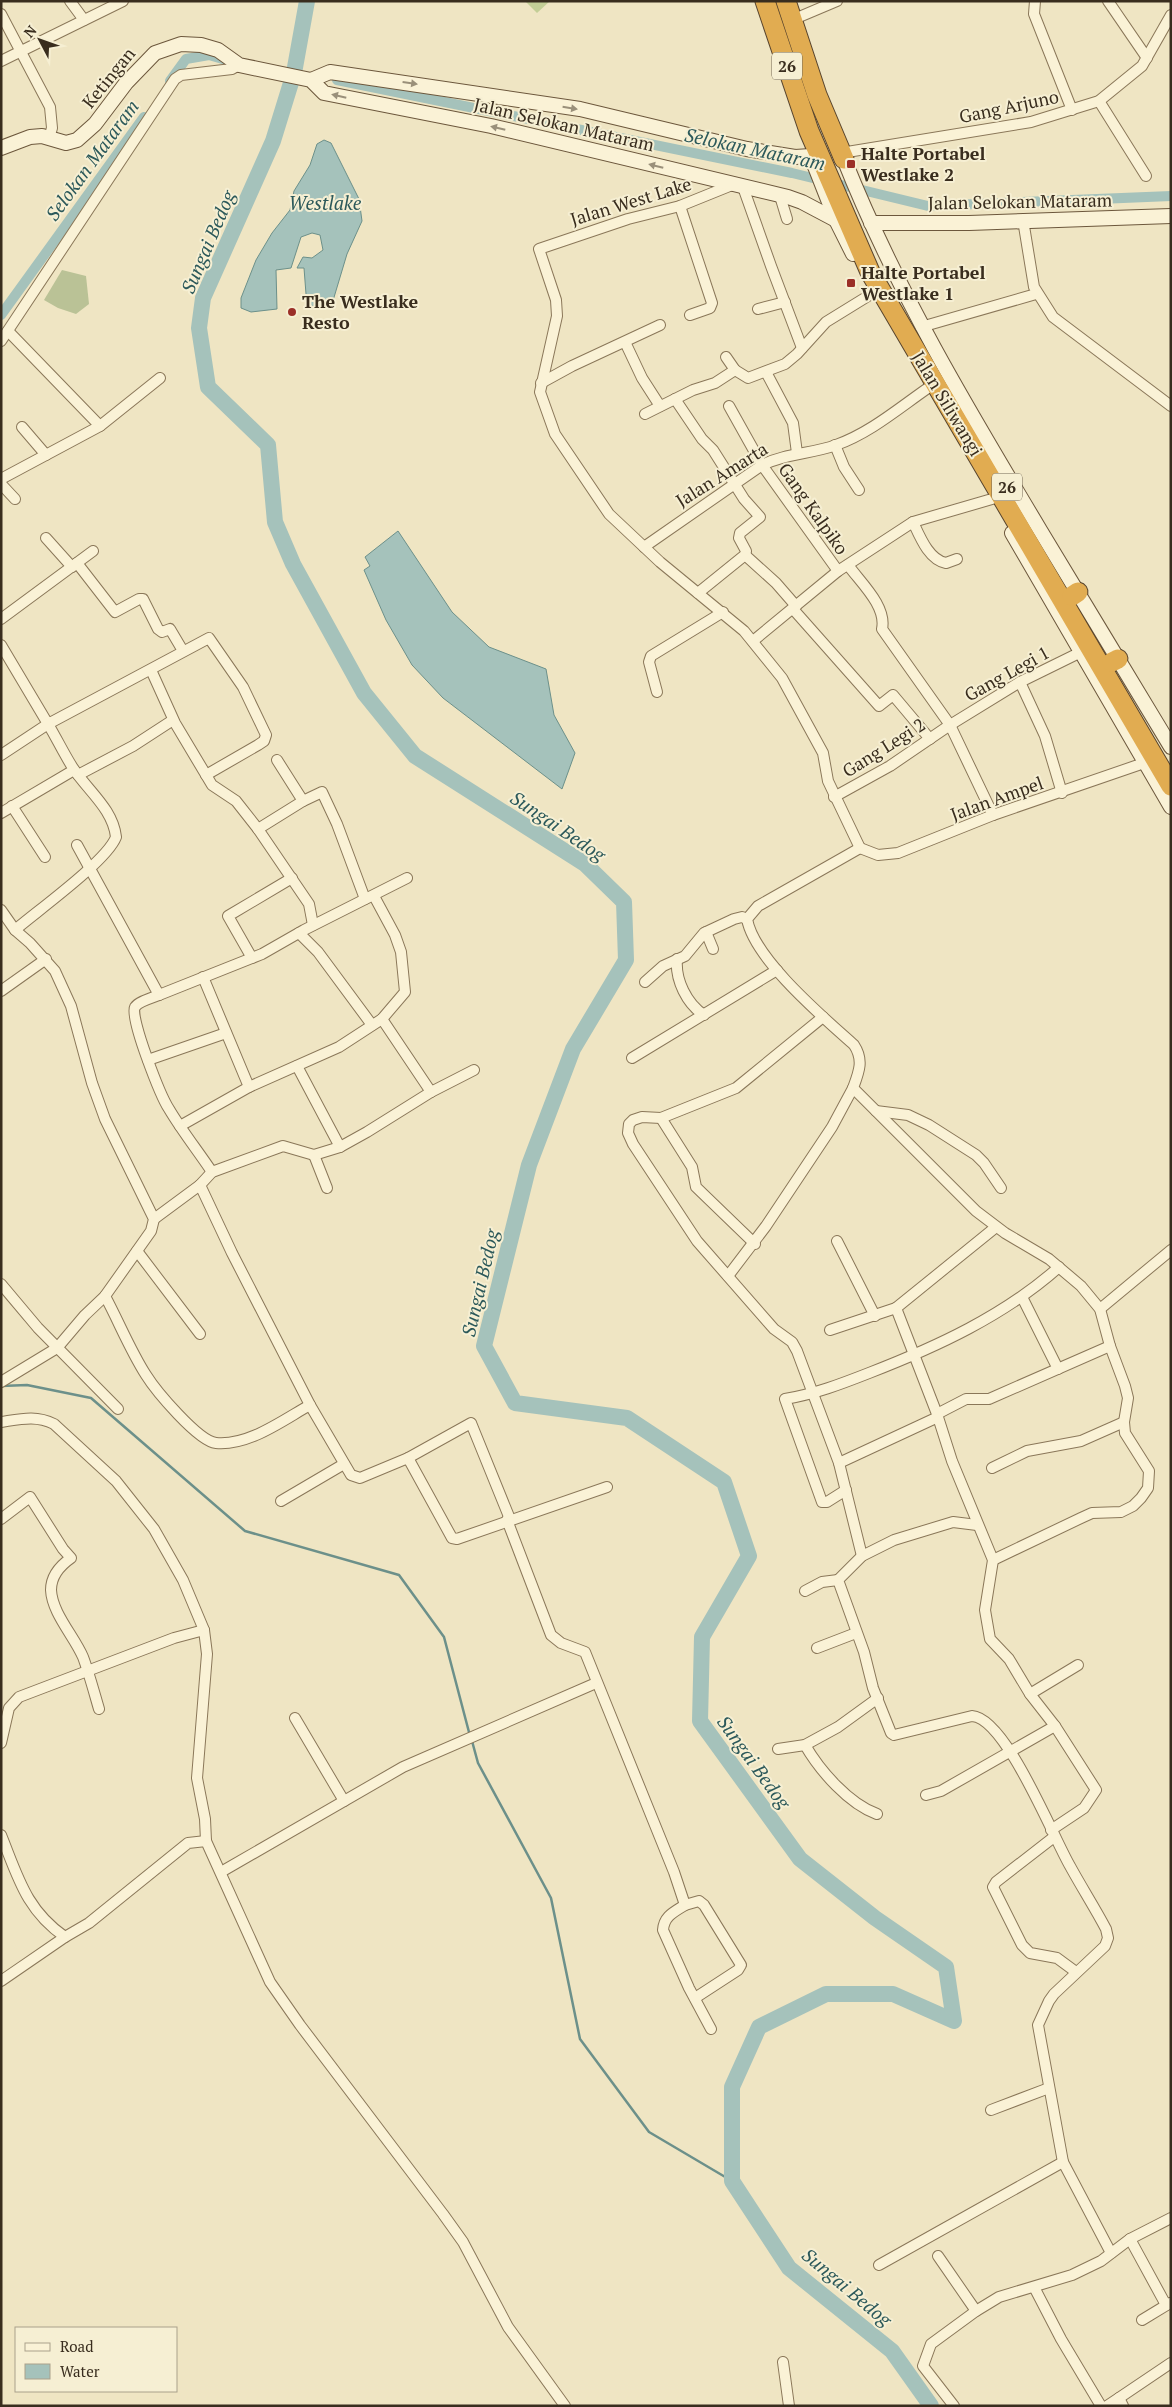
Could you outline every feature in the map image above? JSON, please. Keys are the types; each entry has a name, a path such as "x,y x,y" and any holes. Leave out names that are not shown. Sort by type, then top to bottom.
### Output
{"highway":[{"path":"756,1 773,59 813,160"},
{"name":"Jalan Siliwangi","path":"765,1 814,130 849,212 870,272 1046,563 1086,655 1171,786"},
{"name":"Jalan Siliwangi","path":"777,1 814,130"},
{"path":"786,1 817,95 842,156"},
{"name":"Jalan Siliwangi","path":"1046,563 1075,594 1115,660 1171,761"}],"street":[{"path":"70,1 84,20"},
{"path":"1,61 123,1"},
{"path":"792,20 837,1"},
{"path":"1035,1 1034,14 1072,110"},
{"path":"1108,1 1147,58"},
{"path":"1,14 50,107 52,128 49,138"},
{"name":"Gang Arjuno","path":"842,156 1031,122 1099,101 1142,66 1171,15"},
{"name":"Ketingan","path":"1,148 30,137 49,138 66,143 84,136 126,83 154,52 181,44 200,45 218,50 242,66"},
{"name":"Jalan Selokan Mataram","path":"1,341 175,79 181,75 232,69 242,66 308,80 324,93 491,126 849,212 969,223 1171,216"},
{"name":"Jalan Selokan Mataram","path":"308,80 330,72 481,93 580,109 747,149 813,160"},
{"path":"1099,101 1146,176"},
{"path":"842,156 849,212 873,293 928,388 989,468 1075,594"},
{"path":"813,160 849,212 921,327 989,468 992,499 1086,655 1144,763 1171,807"},
{"path":"738,186 802,348"},
{"name":"Jalan West Lake","path":"542,383 557,316 556,300 539,249 628,219 680,206 738,186"},
{"path":"780,196 787,219"},
{"path":"680,206 712,303 710,308 690,315"},
{"path":"1023,220 1036,294 1053,317 1171,406"},
{"path":"726,357 735,370 748,378 785,364 826,322 873,293"},
{"path":"921,327 1036,294"},
{"path":"758,309 784,302"},
{"path":"660,325 542,383 540,392 555,434 609,514 644,547 723,612 753,641 782,678 809,724 823,753 828,781 834,797 860,848 758,906 747,919 748,928 777,970 854,1045 860,1054 860,1070 853,1088 832,1127 755,1244 728,1276"},
{"path":"8,331 100,426"},
{"path":"625,342 642,378 660,406"},
{"path":"644,414 715,383 735,370"},
{"path":"766,372 793,423 797,453"},
{"path":"1,479 100,426 160,378"},
{"name":"Jalan Amarta","path":"644,547 762,465 777,457 835,445 863,433 928,388"},
{"path":"675,399 702,439 714,450 734,485 760,517 740,533 739,538 746,551 745,555 776,583 794,607 879,706 893,695 930,739"},
{"name":"Gang Kalpiko","path":"729,406 762,465 838,572"},
{"path":"22,427 46,455"},
{"path":"835,445 844,467 859,490"},
{"path":"1,484 15,499"},
{"path":"753,641 838,572 913,522 992,499"},
{"path":"913,522 923,543 936,558 946,563 957,559"},
{"path":"46,538 75,565 115,612 139,599 143,599 158,629 162,632 170,629 183,651"},
{"path":"1,619 93,551"},
{"path":"698,593 745,555"},
{"path":"848,565 880,609 884,621 882,628 950,725 993,815"},
{"path":"657,692 649,662 651,656 723,612"},
{"path":"1,755 48,724 151,670 207,638 211,640 244,687 266,736 264,741 258,745 206,775"},
{"path":"1,645 76,772 102,804 116,833 111,846 89,868 15,930"},
{"name":"Gang Legi 1","path":"950,725 1020,682 1086,655"},
{"path":"1115,660 1171,747"},
{"path":"151,670 174,720 206,775 217,790 236,801 258,829 310,904 313,925"},
{"path":"1020,682 1045,736 1062,793"},
{"path":"1,813 76,772 133,746 174,720"},
{"name":"Gang Legi 2","path":"834,797 890,766 950,725"},
{"path":"277,760 303,801"},
{"name":"Jalan Ampel","path":"860,848 878,855 898,853 993,815 1062,793 1144,763"},
{"path":"180,1126 249,1087 339,1047 382,1019 406,991 401,952 395,935 369,898 322,792 303,801 258,829"},
{"path":"12,806 45,857"},
{"path":"77,845 159,995"},
{"path":"252,958 228,916 292,878"},
{"path":"212,1172 167,1106 148,1060 134,1013 135,1007 139,1003 252,958 407,878"},
{"path":"1,910 15,930 46,959 55,971 71,1006 92,1083 105,1119 154,1219"},
{"path":"644,982 663,966 685,956 706,932 734,919 742,917 747,919"},
{"path":"706,932 713,949"},
{"path":"299,933 318,952 372,1025"},
{"path":"1,991 46,959"},
{"path":"676,959 676,968 681,984 690,1002 704,1015"},
{"path":"632,1058 777,970"},
{"path":"203,977 249,1087"},
{"path":"824,1017 736,1088 662,1118 642,1117 633,1120 629,1128 632,1144 697,1241 774,1329 792,1342 797,1351 839,1464 862,1556"},
{"path":"382,1019 431,1092"},
{"path":"148,1060 226,1033"},
{"path":"297,1066 340,1147"},
{"path":"1,1382 57,1348 85,1315 106,1296 151,1231 154,1219 200,1185 212,1172 283,1146 314,1155 340,1147 431,1092 474,1070"},
{"path":"853,1088 963,1198 996,1227 1059,1267 1081,1286 1100,1309 1110,1346 1128,1398 1124,1433 1149,1471 1148,1488 1141,1498 1133,1506 1121,1512 1092,1513 992,1560"},
{"path":"876,1111 908,1115 929,1124 976,1155 984,1163 1001,1188"},
{"path":"662,1118 692,1167 696,1187 755,1244"},
{"path":"314,1155 327,1188"},
{"path":"200,1185 232,1253 310,1405 351,1475 360,1478 408,1458 471,1423 509,1519 551,1636 561,1643 585,1652 674,1872 685,1905"},
{"path":"830,1330 896,1308 996,1227"},
{"path":"837,1241 874,1316"},
{"path":"1100,1309 1171,1250"},
{"path":"137,1251 200,1334"},
{"path":"846,1490 827,1502 822,1502 785,1399 813,1394 929,1350 1022,1297 1059,1267"},
{"path":"1,1284 57,1348 118,1409"},
{"path":"106,1296 146,1376 180,1416 206,1440 216,1443 239,1441 310,1405"},
{"path":"1022,1297 1058,1369"},
{"path":"896,1308 906,1330 913,1356 938,1415 952,1461 992,1560 984,1610 986,1629 990,1639 1009,1659 1030,1694 1055,1726 1096,1790 1084,1808 996,1882 993,1887 1017,1938 1026,1949 1030,1953 1057,1958 1076,1972"},
{"path":"839,1464 966,1399 989,1399 1110,1346"},
{"path":"1,1422 42,1418 54,1424 116,1481 154,1529 183,1580 207,1654 197,1778 205,1819 206,1841 270,1982 300,2025 444,2214 463,2242 508,2327 565,2406"},
{"path":"992,1468 1027,1451 1081,1441 1124,1422"},
{"path":"408,1458 452,1538 457,1538 607,1487"},
{"path":"281,1501 344,1464"},
{"path":"1,1518 30,1498 71,1558 58,1570 51,1590 56,1606 83,1658 99,1709"},
{"path":"805,1591 822,1582 838,1580 862,1556 894,1540 953,1522 977,1525"},
{"path":"838,1580 889,1730 894,1735 972,1716 980,1717 986,1721 1011,1753 1040,1803 1053,1833 1094,1906 1108,1938 1105,1946 1076,1972 1049,2001 1038,2025 1063,2162 1111,2253"},
{"path":"1,1742 10,1708 19,1697 86,1670 199,1630"},
{"path":"818,1648 856,1633"},
{"path":"1030,1694 1078,1665"},
{"path":"221,1872 403,1767 596,1683"},
{"path":"778,1749 805,1745 838,1727 878,1698"},
{"path":"295,1718 344,1802"},
{"path":"926,1795 941,1791 1011,1753 1055,1726"},
{"path":"805,1745 812,1757 850,1800 863,1809 877,1814"},
{"path":"1,1835 25,1895 48,1925 65,1937"},
{"path":"1,1981 65,1937 89,1923 188,1843 206,1841"},
{"path":"695,1998 738,1970 741,1965 704,1905 699,1901 685,1905 669,1915 663,1922 663,1930 695,1998 711,2029"},
{"path":"991,2110 1049,2088"},
{"path":"879,2265 1063,2162"},
{"path":"954,2406 931,2378 924,2366 927,2350 936,2339 1000,2297 1072,2275 1101,2261 1130,2240 1171,2218"},
{"path":"1130,2240 1168,2304 1142,2320"},
{"path":"938,2256 976,2311"},
{"path":"1034,2287 1061,2339 1101,2406"},
{"path":"783,2362 789,2406"},
{"path":"1107,2406 1121,2402 1171,2362"}],"green space":[{"path":"525,1 550,1 537,13"},
{"path":"62,270 86,276 89,304 76,314 58,308 44,300"}],"water":[{"name":"Westlake","path":"324,140 331,143 359,199 362,221 347,254 332,304 307,307 304,268 297,268 303,257 312,258 323,250 320,235 312,233 301,237 291,268 276,270 277,309 251,312 241,308 241,298 256,260 272,233 290,210 294,191 310,165 317,144"},
{"path":"398,531 452,612 489,647 546,669 554,715 575,753 562,789 443,698 412,665 386,620 364,570 370,566 365,557"}],"waterway":[{"name":"Sungai Bedog","path":"307,1 294,73 273,141 203,298 199,328 208,387 268,445 275,522 293,564 364,693 415,756 585,864 624,902 626,960 573,1049 529,1165 484,1346 515,1403 627,1418 724,1482 749,1556 702,1637 700,1721 800,1859 875,1918 946,1967 954,2021 893,1994 826,1994 759,2027 732,2087 732,2181 789,2268 892,2351 931,2406"},
{"name":"Selokan Mataram","path":"170,81 186,59 209,55 226,60"},
{"name":"Selokan Mataram","path":"337,80 792,173 928,206 1171,196"},
{"name":"Selokan Mataram","path":"1,315 144,117"},
{"path":"1,1386 27,1385 91,1398 245,1531 399,1575 444,1637 470,1736"},
{"path":"472,1741 478,1763 551,1898 580,2039 649,2132 732,2181"}],"place":[{"name":"Halte Portabel Westlake 2","path":"851,164"},
{"name":"Halte Portabel Westlake 1","path":"851,283"},
{"name":"The Westlake Resto","path":"292,312"}]}
